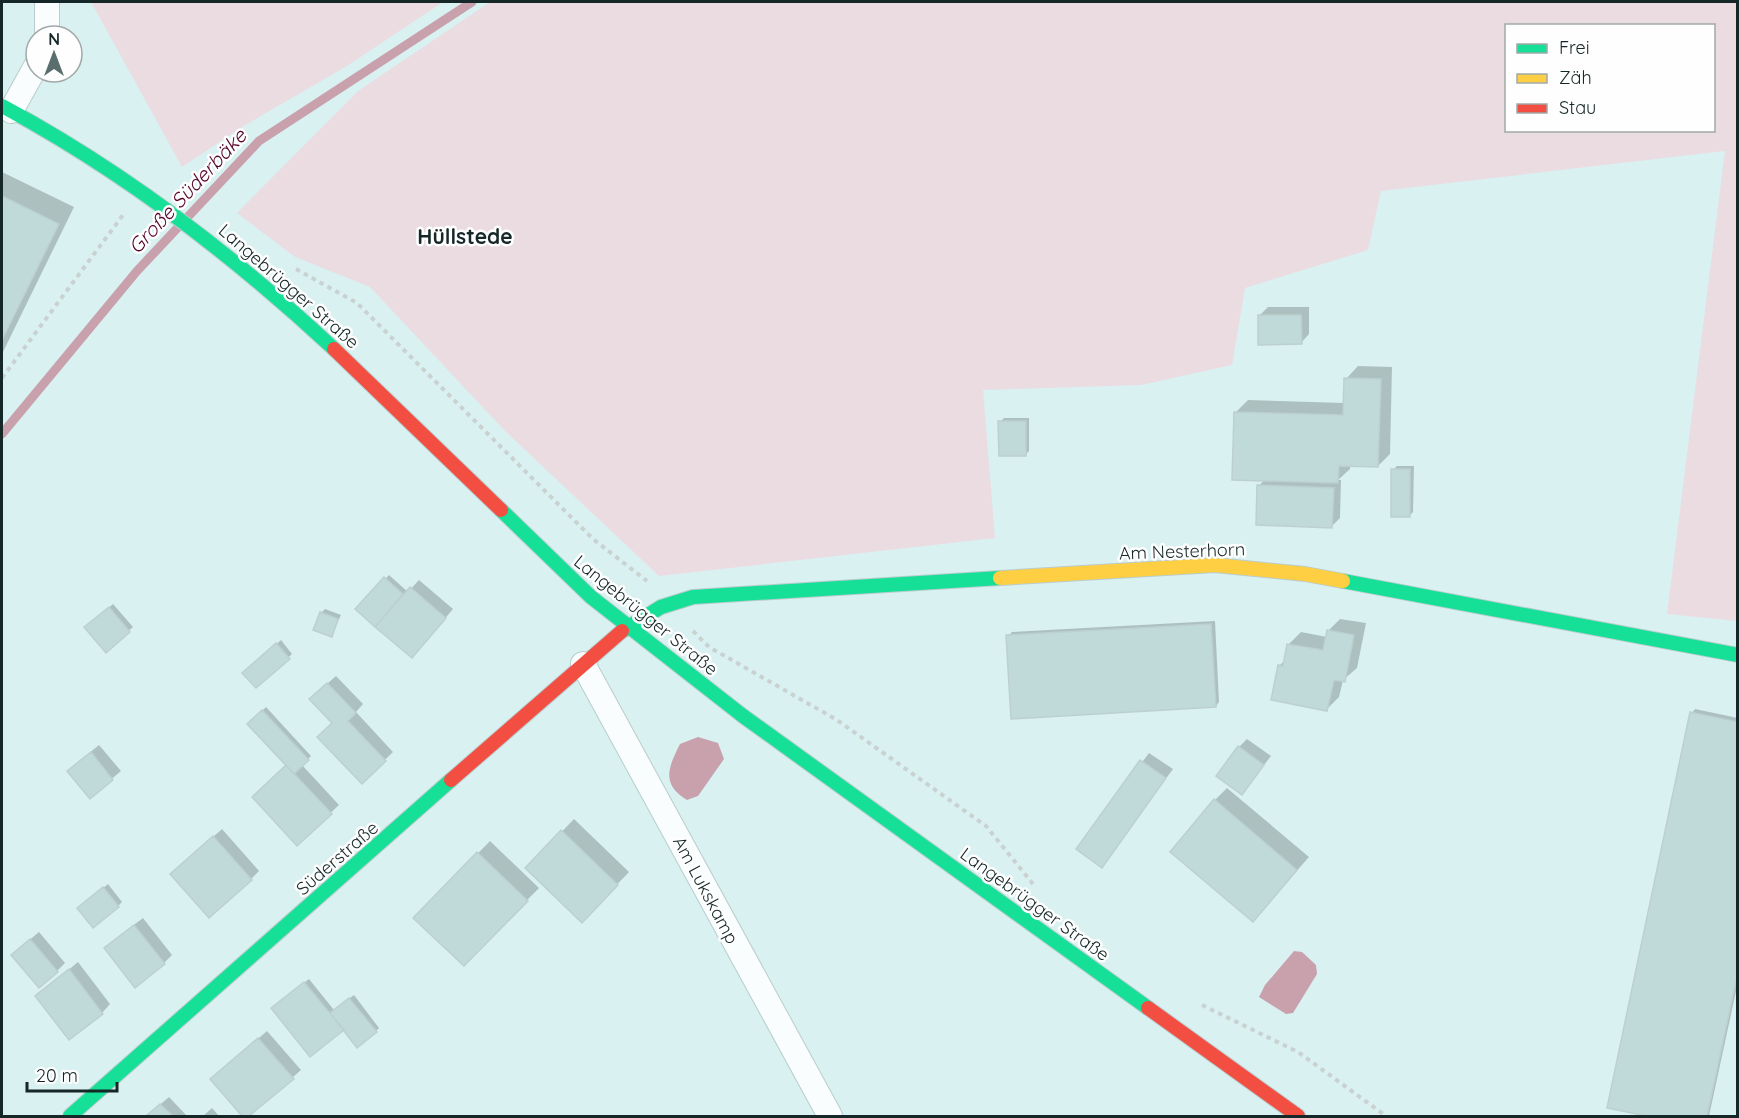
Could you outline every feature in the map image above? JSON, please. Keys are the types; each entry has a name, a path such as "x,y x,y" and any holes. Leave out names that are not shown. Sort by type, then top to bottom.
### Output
{"street":[{"path":"47,2 47,24"},
{"path":"7,109 24,84"},
{"name":"Langebrügger Straße","path":"7,109 80,149 154,198 215,244 294,311 591,597 627,627 743,716 1298,1116"},
{"name":"Am Nesterhorn","path":"627,627 667,603 705,596 1215,565 1305,574 1737,655"},
{"name":"Süderstraße","path":"70,1116 627,627"},
{"name":"Am Lukskamp","path":"583,664 830,1116"}],"path":[{"path":"2,378 141,189"},
{"path":"291,267 357,303 593,539 637,571 709,646 837,720 986,826 1036,888"},
{"path":"1197,1002 1298,1052 1386,1116"}],"shaded area":[{"path":"91,2 443,2 347,66 242,127 182,167"},
{"path":"490,2 1737,2 1737,621 1667,614 1725,151 1381,191 1368,250 1245,288 1232,365 1141,385 983,390 995,538 659,576 505,431 370,287 295,257 237,213 358,91"},
{"path":"698,737 718,743 724,759 698,796 687,800 673,788 670,782 670,768 680,744"},
{"path":"1294,951 1302,952 1316,965 1317,974 1293,1013 1286,1014 1259,997 1265,985"}],"building":[{"path":"2,196 59,224 2,340"},
{"path":"1258,315 1301,315 1302,344 1258,345"},
{"path":"1344,378 1381,379 1378,467 1339,466 1338,483 1232,480 1234,412 1343,415"},
{"path":"998,421 1026,421 1026,456 999,456"},
{"path":"1391,469 1410,469 1410,517 1391,517"},
{"path":"1257,485 1334,488 1332,528 1256,525"},
{"path":"384,577 403,594 375,627 355,609"},
{"path":"410,587 446,618 412,658 375,627"},
{"path":"109,607 130,632 106,653 84,627"},
{"path":"320,612 338,619 332,637 313,630"},
{"path":"1211,624 1216,707 1011,719 1006,635"},
{"path":"1327,630 1354,635 1345,682 1334,680 1327,711 1271,700 1278,665 1283,666 1287,644 1323,650"},
{"path":"276,643 290,659 256,688 242,673"},
{"path":"327,683 356,713 348,721 386,761 362,784 317,737 332,723 309,699"},
{"path":"262,710 309,760 294,774 247,724"},
{"path":"1690,712 1738,722 1738,972 1707,1116 1646,1116 1607,1108"},
{"path":"1238,746 1264,765 1242,795 1216,776"},
{"path":"91,752 113,780 90,799 67,771"},
{"path":"1140,760 1166,778 1102,868 1076,849"},
{"path":"286,765 332,814 297,846 252,797"},
{"path":"1214,799 1297,870 1253,922 1170,852"},
{"path":"561,830 618,885 582,923 525,868"},
{"path":"213,836 252,880 209,918 170,874"},
{"path":"477,852 528,901 464,966 413,918"},
{"path":"103,887 119,907 93,928 77,908"},
{"path":"134,925 165,964 135,988 104,948"},
{"path":"30,939 58,972 39,988 11,955"},
{"path":"69,969 103,1014 69,1040 35,996"},
{"path":"304,982 344,1030 310,1057 271,1008"},
{"path":"349,998 377,1032 357,1048 330,1013"},
{"path":"258,1038 294,1079 249,1116 242,1116 210,1079"},
{"path":"160,1104 173,1116 146,1116"}],"waterway":[{"name":"Große Süderbäke","path":"2,434 137,271 259,141 472,2"}],"traffic: fast":[{"path":"2,106 91,158 176,217 256,280 334,349"},
{"path":"501,510 591,597 743,716 1148,1008"},
{"path":"622,631 661,607 693,597 1000,578"},
{"path":"1343,581 1738,655"},
{"path":"70,1116 451,780"}],"traffic: slow":[{"path":"1000,578 1215,565 1305,574 1343,581"}],"traffic: jam":[{"path":"334,349 501,510"},
{"path":"451,780 622,631"},
{"path":"1148,1008 1298,1116"}],"district":[{"name":"Hüllstede","path":"465,236"}]}
